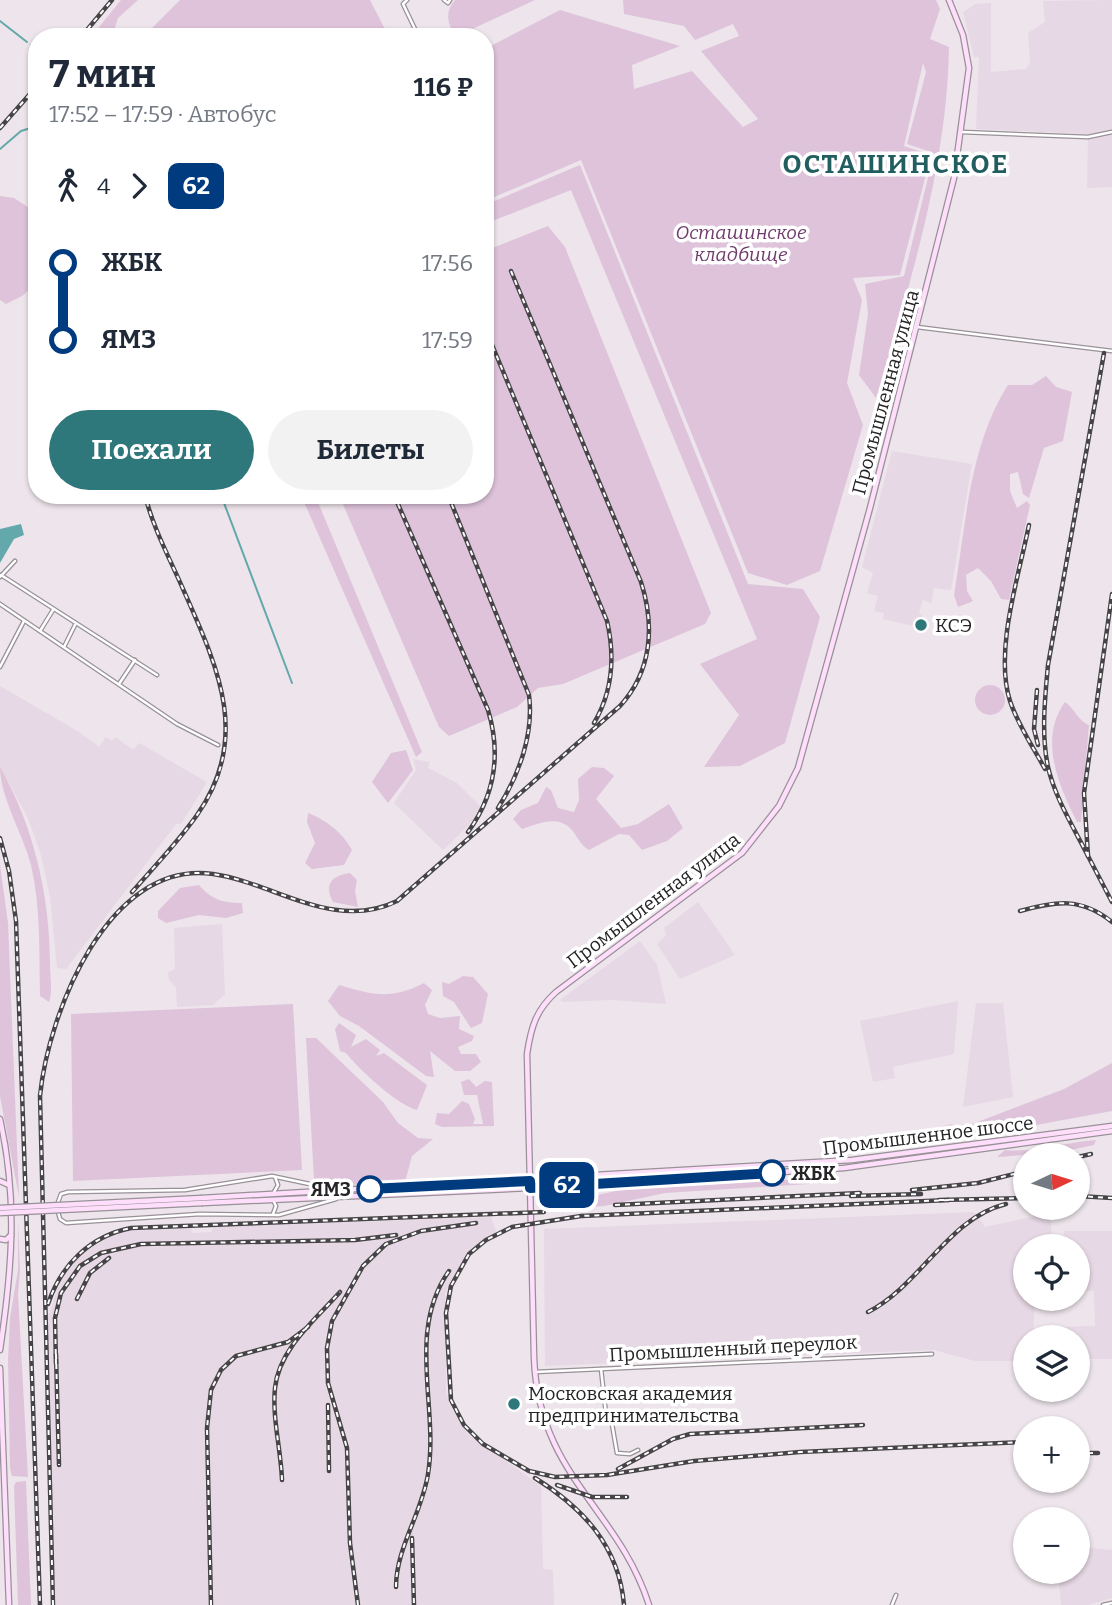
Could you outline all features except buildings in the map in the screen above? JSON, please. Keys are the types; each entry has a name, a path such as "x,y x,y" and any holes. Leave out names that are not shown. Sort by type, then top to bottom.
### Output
{"main road":[{"name":"Промышленная улица","path":"649,1605 625,1555 571,1478 554,1447 542,1415 535,1372 527,1054 537,1014 563,987 742,853 763,829 792,783 806,743 917,327 962,132 969,60 963,35 949,0"},
{"path":"0,1119 9,1161 12,1229 11,1273 0,1350"},
{"name":"Промышленное шоссе","path":"0,1211 270,1197 340,1190 530,1181 852,1160 1112,1129"},
{"name":"Промышленное шоссе","path":"270,1197 341,1197 530,1188 844,1168 1112,1129"},
{"path":"925,1151 926,1158"},
{"path":"738,1168 739,1175"},
{"path":"0,1181 6,1182 11,1189"},
{"path":"0,1239 9,1238 12,1229"},
{"path":"0,1368 9,1605"}],"street":[{"path":"407,0 403,4 415,28"},
{"path":"962,132 1088,137 1112,132"},
{"path":"917,327 1090,346 1112,351"},
{"path":"15,561 1,576 158,675"},
{"path":"0,604 177,724 219,745"},
{"path":"40,631 53,610"},
{"path":"0,667 24,621"},
{"path":"64,647 76,624"},
{"path":"119,684 135,660"},
{"path":"269,1215 276,1210 275,1202 270,1197 278,1185 272,1176"},
{"path":"340,1190 272,1176 198,1188 68,1192 61,1194 57,1203 60,1219 66,1223 200,1214 269,1215 303,1209 341,1197"},
{"path":"198,1188 200,1214"},
{"name":"Промышленный переулок","path":"535,1372 932,1354"},
{"path":"601,1368 606,1414 612,1423 617,1453 630,1454 638,1450"},
{"path":"892,1605 896,1595"},
{"path":"1103,1605 1112,1603"}],"shaded area":[{"path":"1112,0 1112,187 1087,188 1088,134 976,129 979,57 974,57 963,12 976,4 991,3 991,72 1026,69 1030,63 1028,33 1045,22 1043,1"},
{"path":"892,451 972,464 951,590 934,588 931,603 923,600 919,612 927,622 926,629 883,619 884,613 874,611 878,596 867,593 873,573 862,567"},
{"path":"0,686 79,732 99,747 106,737 112,741 115,737 133,750 139,743 207,782 181,824 176,824 66,969 57,968 50,897 41,855 28,818 0,767"},
{"path":"413,759 430,762 428,768 457,783 481,807 472,822 443,850 394,803 416,770"},
{"path":"698,902 735,955 680,979 657,944 666,935 664,928"},
{"path":"222,924 225,994 213,1005 177,1007 176,987 169,980 168,972 175,969 174,928"},
{"path":"640,941 657,965 666,1004 560,1000"},
{"path":"958,1001 954,1054 893,1067 895,1078 873,1082 860,1021"},
{"path":"976,1003 1003,1003 1013,1097 963,1107"},
{"path":"974,1212 985,1227 1018,1220 1051,1220 1052,1234 1013,1234 1013,1311 1034,1311 1034,1325 1013,1325 1013,1361 975,1361 934,1350 545,1366 544,1229"},
{"path":"491,1217 496,1232 467,1254 445,1293 446,1393 452,1409 468,1434 541,1486 543,1569 553,1570 554,1605 55,1605 48,1318 61,1278 81,1255 106,1238 131,1230 191,1228 192,1233 211,1232 214,1227"},
{"path":"1064,1231 1112,1231 1112,1359 1090,1359 1090,1326 1095,1326 1094,1291 1090,1291 1090,1234 1064,1234"},
{"path":"1090,1548 1112,1550 1112,1598 1088,1605 1061,1605 1059,1584 1090,1584"}],"green space":[{"path":"121,0 138,0 118,18 115,28 98,28"},
{"path":"180,0 370,0 384,28 152,28"},
{"path":"455,0 535,0 474,28 450,28 449,9"},
{"name":"Осташинское кладбище","path":"623,0 936,0 940,9 930,39 949,47 947,92 934,181 914,268 876,398 859,375 868,314 865,284 904,276 934,153 907,144 926,72 923,63 904,146 931,155 900,275 853,278 862,300 847,383 863,425 820,571 787,585 748,573 581,160 494,197 494,44 560,10 680,46 632,65 634,89 692,71 743,127 758,119 701,51 739,36 733,24 695,40 684,26 624,14"},
{"path":"580,165 748,584 803,589 820,617 785,743 740,766 704,767 739,715 700,664 757,639 571,190 494,220 494,201"},
{"path":"0,196 14,198 28,207 28,291 6,304 0,300"},
{"path":"548,226 565,247 711,613 705,624 563,684 538,688 517,707 449,736 439,727 343,504 494,504 494,247"},
{"path":"1046,376 1056,387 1072,392 1063,441 1044,448 1029,498 1023,494 1018,472 1010,474 1010,491 1017,508 1027,501 1030,505 1009,600 1001,599 991,581 978,568 966,575 967,591 973,601 958,607 954,595 966,514 985,434 1008,385 1032,385"},
{"path":"305,504 319,504 422,752 416,757"},
{"path":"990,685 996,686 1004,694 1004,706 996,714 990,715 984,714 976,706 975,700 976,694 984,686"},
{"path":"1065,702 1089,725 1081,822 1077,822 1058,778 1052,747 1057,716"},
{"path":"406,750 413,770 388,803 372,782 391,753"},
{"path":"0,767 22,814 38,863 47,913 51,989 49,1002 40,996 38,914 31,865 4,791"},
{"path":"592,767 604,768 614,776 596,799 621,828 638,824 669,804 683,828 667,841 642,850 629,835 619,834 589,850 565,824 553,821 522,829 513,819 521,810 538,803 546,787 551,790 558,808 574,812 579,800 578,779"},
{"path":"308,813 333,827 348,844 352,850 344,865 312,869 305,863 315,843 307,822"},
{"path":"0,865 8,923 19,1197 0,1096"},
{"path":"350,873 357,880 355,891 358,907 333,902 330,896 331,882 338,876"},
{"path":"199,885 218,900 242,903 243,913 226,918 199,915 166,923 158,918 158,911 180,888"},
{"path":"463,976 473,977 488,994 482,1023 471,1028 454,1002 443,996 442,982 449,984"},
{"path":"424,983 432,990 425,1005 428,1014 440,1018 460,1016 459,1029 474,1036 472,1041 458,1047 461,1054 476,1054 481,1062 470,1071 455,1071 430,1051 434,1077 426,1076 359,1026 340,1016 328,1001 339,985 392,994"},
{"path":"293,1004 302,1170 73,1181 71,1014"},
{"path":"339,1023 356,1035 351,1047 366,1039 380,1050 376,1056 384,1053 427,1085 417,1110 389,1094 346,1053 340,1051 335,1029"},
{"path":"306,1038 316,1038 383,1102 398,1123 418,1138 433,1139 412,1156 405,1182 331,1186 314,1180"},
{"path":"1112,1063 1112,1111 976,1136 954,1131 1064,1089"},
{"path":"469,1079 476,1087 485,1081 492,1082 494,1126 442,1127 435,1124 437,1113 449,1114 462,1101 469,1104 475,1119 473,1124 483,1124 477,1095 464,1095 461,1082"},
{"path":"952,1124 954,1143 928,1144 925,1131"},
{"path":"1096,1140 1094,1145 1090,1146 1090,1143 1075,1143"},
{"path":"1005,1150 1013,1150 1013,1156 997,1157"},
{"path":"829,1179 824,1183 665,1193 604,1206 570,1208 570,1191 597,1195 621,1190"},
{"path":"18,1220 20,1271 18,1294 28,1477 12,1476 10,1468 8,1360 10,1318 18,1270"},
{"path":"26,1481 31,1605 18,1605 14,1486 16,1482"}],"water":[{"path":"21,524 24,535 14,539 0,563 0,529"}],"waterway":[{"path":"0,21 27,42"},
{"path":"0,149 21,131 28,129"},
{"path":"224,504 292,683"}],"railway":[{"path":"89,28 112,0"},
{"path":"0,128 28,96"},
{"path":"53,1605 40,1096 45,1062 56,1025 71,986 90,949 114,916 143,891 176,876 213,874 236,879 305,903 350,911 374,909 397,901 620,706 639,678 648,647 649,631 641,582 511,271"},
{"path":"494,350 607,621 611,673 605,698 594,723"},
{"path":"1088,856 1065,813 1051,779 1046,754 1044,716 1048,665 1104,353"},
{"path":"132,892 174,845 197,815 214,786 223,758 226,730 217,674 147,504"},
{"path":"398,504 488,710 492,726 495,758 490,788 468,832"},
{"path":"452,504 529,695 529,724 523,754 498,808"},
{"path":"1029,525 1006,637 1006,681 1017,719 1045,769"},
{"path":"1112,594 1084,793 1088,856 1112,902"},
{"path":"1037,690 1034,729 1038,745"},
{"path":"0,838 9,871 16,921 40,1605"},
{"path":"1020,911 1068,903 1090,908 1112,922"},
{"path":"912,1190 978,1183 1013,1174"},
{"path":"615,1205 860,1193"},
{"path":"851,1196 921,1194"},
{"path":"1090,1197 1112,1198"},
{"path":"939,1200 1013,1198"},
{"path":"949,1200 581,1216 512,1227 486,1240 469,1254 451,1286 446,1313 451,1400 464,1425 483,1444 529,1471 555,1477 607,1475 694,1461 800,1452 1013,1443"},
{"path":"868,1312 904,1286 967,1223 1006,1204"},
{"path":"48,1304 61,1277 79,1254 103,1238 131,1228 544,1212"},
{"path":"358,1605 350,1543 347,1448 328,1383 327,1348 332,1321 363,1266 386,1244 421,1231 476,1223"},
{"path":"56,1364 55,1318 61,1293 80,1266 101,1253 141,1244 355,1240 396,1235"},
{"path":"77,1299 90,1273 109,1258"},
{"path":"396,1587 400,1558 428,1474 430,1423 426,1344 436,1294 449,1271"},
{"path":"282,1480 275,1411 278,1374 283,1360 300,1336 340,1292"},
{"path":"211,1605 207,1428 211,1390 221,1370 236,1356 288,1342 308,1327"},
{"path":"56,1354 59,1465"},
{"path":"328,1405 329,1471"},
{"path":"618,1469 673,1439 690,1434 863,1425"},
{"path":"1090,1453 1098,1453"},
{"path":"535,1478 568,1502 596,1531 615,1564 624,1605"},
{"path":"557,1485 592,1497 627,1497"},
{"path":"412,1538 414,1605"}],"bus line":[{"name":"62","path":"370,1189 530,1181 530,1188 772,1173"}],"place":[{"name":"КСЭ","path":"921,625"},
{"name":"ЖБК","path":"772,1173"},
{"name":"ЯМЗ","path":"370,1189"},
{"name":"Московская академия предпринимательства","path":"514,1404"}],"district":[{"name":"ОСТАШИНСКОЕ","path":"896,164"}]}
